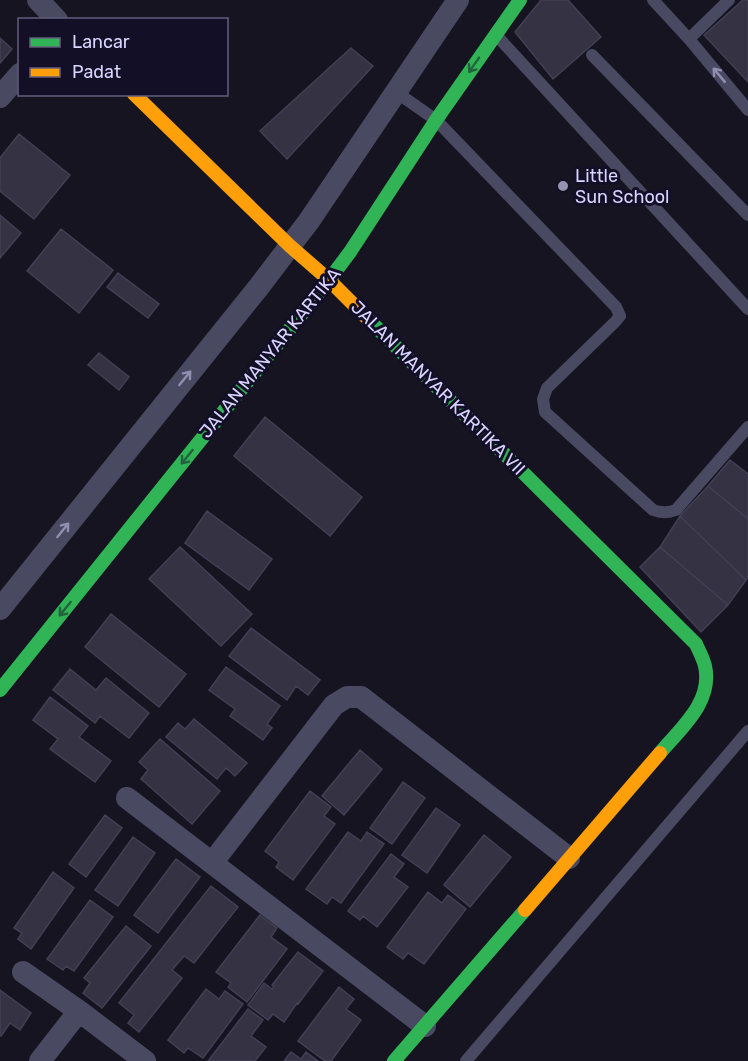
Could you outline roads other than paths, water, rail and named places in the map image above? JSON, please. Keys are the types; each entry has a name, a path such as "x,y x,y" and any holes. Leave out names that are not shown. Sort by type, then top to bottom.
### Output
{"street":[{"path":"38,0 55,18"},
{"path":"0,609 258,288 309,221 458,0"},
{"name":"JALAN MANYAR KARTIKA","path":"0,690 329,280 495,34 513,2"},
{"path":"0,97 18,76"},
{"name":"JALAN MANYAR KARTIKA VII","path":"136,96 290,246 329,280 696,644 705,666 706,688 697,711 569,858"},
{"path":"212,863 333,705 347,697 361,697 569,858 394,1061"},
{"path":"127,798 425,1026"},
{"path":"23,972 145,1061"},
{"path":"40,1061 79,1011"}],"lane":[{"path":"653,0 748,110"},
{"path":"689,39 729,0"},
{"path":"495,34 748,309"},
{"path":"592,56 748,215"},
{"path":"396,92 436,120 616,307 620,316 547,388 543,399 545,412 653,510 669,513 676,510 748,427"},
{"path":"466,1061 748,731"}],"place":[{"name":"Little Sun School","path":"563,186"}]}
